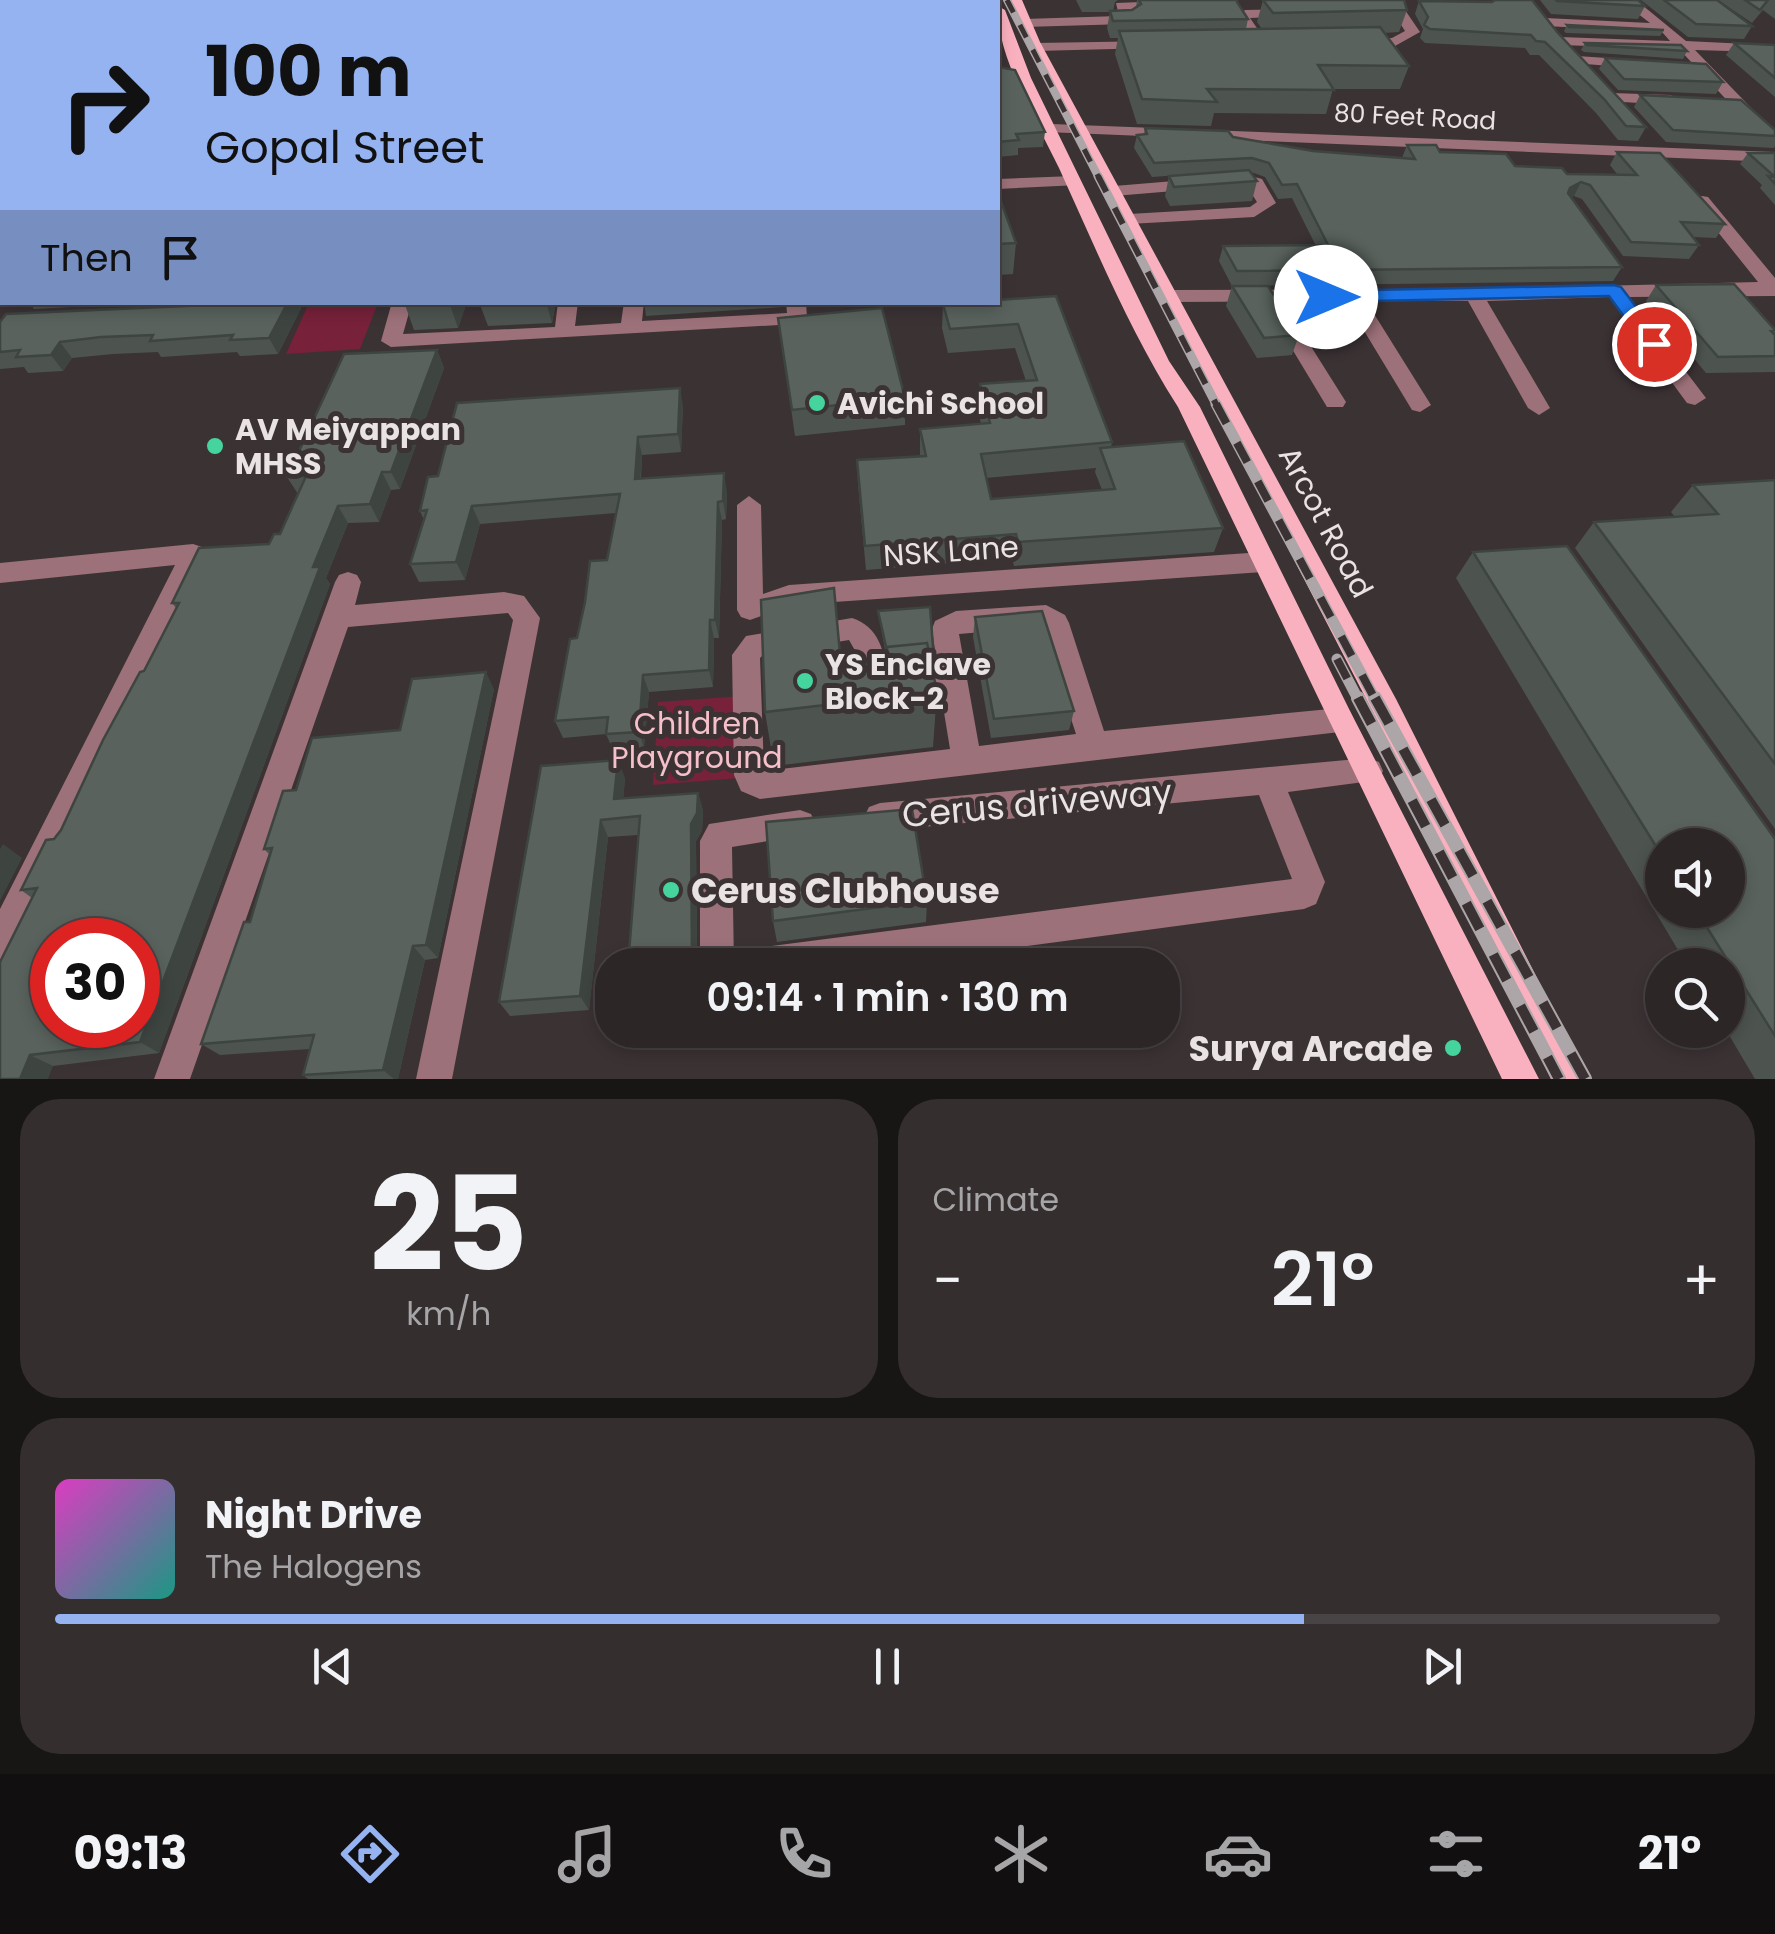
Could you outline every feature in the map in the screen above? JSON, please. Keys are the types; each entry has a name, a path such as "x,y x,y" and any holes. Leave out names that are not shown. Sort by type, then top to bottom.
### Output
{"main road":[{"name":"Arcot Road","path":"1003,12 1036,47 1084,134 1122,190 1170,296 1386,708 1570,1079"},
{"path":"1003,12 1018,77 1054,135 1160,361 1189,406 1340,720 1521,1079"}],"street":[{"path":"1627,0 1666,28 1775,140"},
{"path":"1224,5 1260,2 1312,8 1245,14 1243,18 1261,44"},
{"path":"1003,12 1127,20 1119,3 1186,5"},
{"path":"1532,5 1624,112"},
{"path":"1367,6 1406,6"},
{"path":"1334,43 1389,42 1406,39 1413,32 1400,13 1349,12"},
{"path":"1545,22 1666,28"},
{"path":"1560,41 1685,46 1774,44"},
{"path":"1036,47 1168,44"},
{"path":"1242,44 1279,44"},
{"path":"1594,79 1650,64"},
{"path":"1687,67 1705,68"},
{"path":"1594,79 1683,101"},
{"path":"1718,102 1736,103"},
{"name":"80 Feet Road","path":"1054,135 1670,163 1775,161"},
{"path":"1670,163 1774,288"},
{"path":"1000,172 1071,174"},
{"path":"1000,184 1071,174"},
{"path":"1122,190 1246,180 1256,183 1267,203 1254,212 1137,219"},
{"path":"1170,296 1474,295 1623,286 1774,288"},
{"path":"1623,286 1695,398"},
{"path":"1474,295 1540,408"},
{"path":"1271,297 1334,402"},
{"path":"1353,297 1420,405"},
{"path":"401,305 392,341 797,318 796,305"},
{"path":"564,332 568,305"},
{"path":"631,328 634,305"},
{"name":"NSK Lane","path":"749,505 750,610 789,595 1264,562"},
{"path":"0,573 193,554 0,944"},
{"path":"172,1079 348,582"},
{"path":"338,618 504,602 516,603 527,618 434,1079"},
{"path":"968,759 945,629 956,622 1046,616 1056,623 1094,745"},
{"path":"953,681 875,689 866,638 852,629 756,644 746,655 744,669 752,782 760,785 1340,720"},
{"name":"Cerus driveway","path":"717,948 716,841 720,834 1368,770"},
{"path":"886,948 1304,893 1309,882 1268,782"}],"green space":[{"path":"308,305 377,305 360,349 286,354"},
{"name":"Children Playground","path":"742,696 741,778 653,785 658,702"}],"building":[{"path":"1139,0 1237,0 1248,19 1113,21 1110,11 1132,10 1141,4"},
{"path":"1263,0 1404,0 1407,10 1273,13"},
{"path":"1532,0 1646,127 1626,126 1545,42 1536,41 1531,35 1430,29 1424,25 1428,17 1419,1"},
{"path":"1638,0 1645,6 1557,1"},
{"path":"1664,0 1717,0 1752,26 1696,24"},
{"path":"1745,0 1768,0 1760,10"},
{"path":"1567,25 1664,30 1569,27"},
{"path":"1380,27 1409,66 1318,65 1334,90 1207,89 1217,102 1142,99 1119,31"},
{"path":"1734,43 1775,45 1775,78"},
{"path":"1587,45 1681,45 1687,51"},
{"path":"1605,58 1706,64 1723,82 1624,79"},
{"path":"1000,67 1015,70 1045,132 1016,134 1019,140 1000,142"},
{"path":"1640,95 1741,100 1775,130 1775,136 1673,130"},
{"path":"1145,128 1228,131 1233,137 1313,151 1415,159 1407,145 1436,145 1440,152 1506,154 1515,166 1562,168 1567,174 1637,175 1617,152 1660,153 1725,224 1681,222 1699,245 1631,242 1590,185 1581,182 1568,193 1622,267 1237,271 1223,246 1328,245 1297,184 1282,185 1269,163 1252,158 1154,163 1137,135 1147,134"},
{"path":"1748,153 1775,153 1775,177"},
{"path":"1249,170 1257,181 1174,187 1169,176"},
{"path":"1000,199 1016,243 1000,244"},
{"path":"1734,284 1775,330 1771,331 1775,335 1775,356 1718,357 1656,285"},
{"path":"1232,286 1268,286 1299,335 1264,338"},
{"path":"1056,296 1112,442 981,454 991,499 1115,489 1100,448 1184,441 1223,528 1018,542 1016,534 865,546 857,460 926,456 920,429 990,423 980,384 1037,380 1018,324 950,329 943,305 1000,305 1000,300"},
{"path":"286,305 269,338 230,340 233,335 150,341 153,335 101,337 60,342 51,355 16,357 20,350 0,352 0,322 6,314"},
{"path":"882,308 905,398 792,410 778,318"},
{"path":"437,350 391,472 382,472 370,504 338,506 313,567 320,567 160,989 160,918 30,918 30,1048 89,1048 30,1055 20,1079 0,1079 0,962 37,888 21,890 46,840 54,839 61,830 103,740 144,671 179,603 172,603 199,548 269,544 274,534 280,534 306,476 287,477 344,354"},
{"path":"680,388 678,434 638,437 635,479 724,473 723,501 718,502 715,620 710,620 709,670 643,675 639,732 606,734 608,717 555,721 570,639 577,638 585,602 590,561 607,560 620,494 472,506 456,562 410,564 427,510 420,511 428,477 438,476 457,403"},
{"path":"1775,480 1775,764 1594,522 1718,514 1693,485"},
{"path":"1567,546 1775,839 1775,1036 1745,988 1745,948 1720,948 1707,928 1745,928 1745,828 1645,829 1473,552"},
{"path":"834,588 841,665 888,661 887,647 927,643 937,692 765,712 761,600"},
{"path":"930,607 934,661 927,643 887,647 887,651 878,611"},
{"path":"1042,611 1074,711 994,719 975,617"},
{"path":"486,672 426,945 413,946 383,1070 303,1075 314,1035 201,1044 244,922 250,922 272,848 264,849 283,791 296,790 312,738 400,730 412,679"},
{"path":"618,760 614,799 698,793 697,813 691,824 692,948 629,948 640,816 601,820 580,996 499,1002 541,766"},
{"path":"912,809 927,901 773,921 766,822"}],"railway":[{"path":"1007,0 1099,178"},
{"path":"1098,176 1217,406"},
{"path":"1216,404 1376,701"},
{"path":"1337,659 1359,701"},
{"path":"1358,698 1559,1079"},
{"path":"1375,698 1585,1079"}],"place":[{"name":"Avichi School","path":"817,403"},
{"name":"AV Meiyappan MHSS","path":"215,446"},
{"name":"YS Enclave Block-2","path":"805,681"},
{"name":"Cerus Clubhouse","path":"671,890"},
{"name":"Surya Arcade","path":"1453,1048"}],"route":[{"path":"1326,297 1614,291 1654,344"}]}
